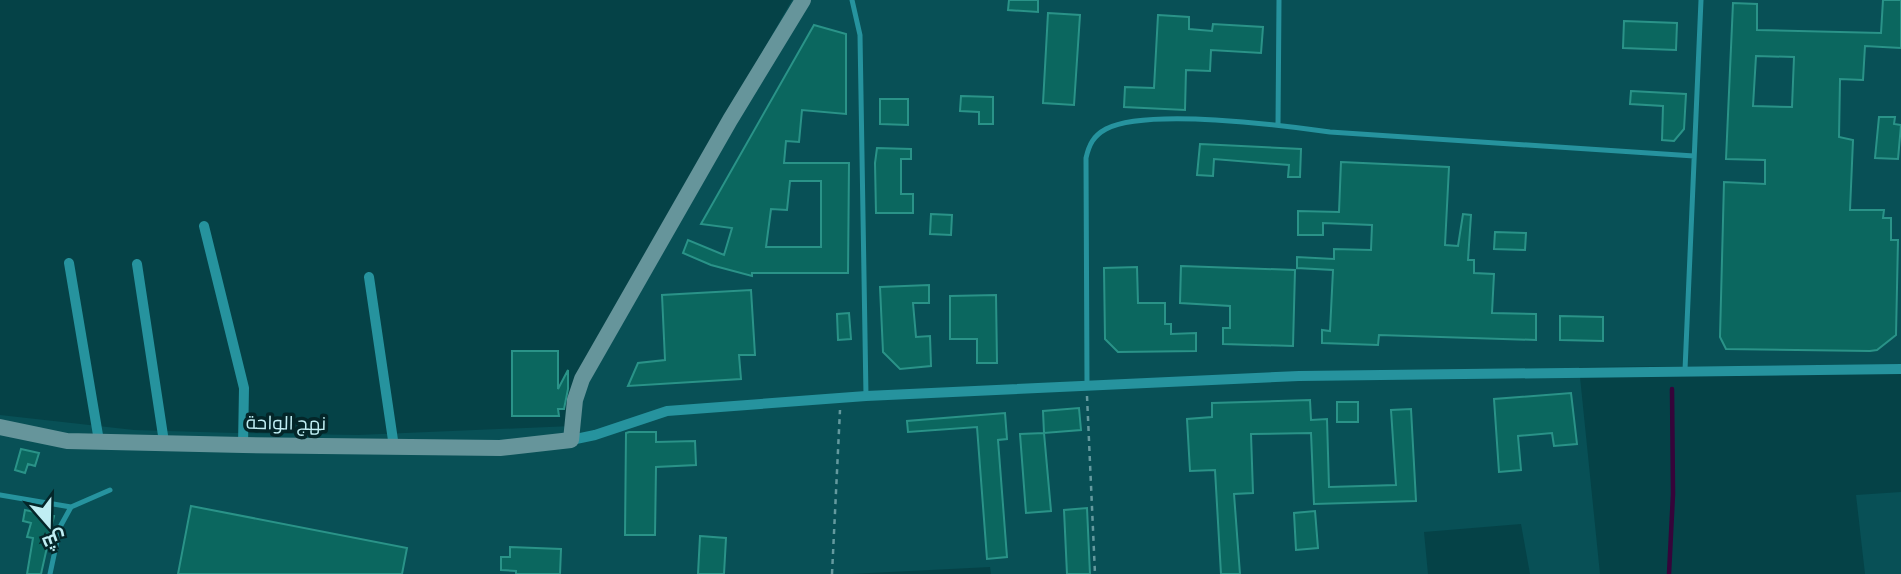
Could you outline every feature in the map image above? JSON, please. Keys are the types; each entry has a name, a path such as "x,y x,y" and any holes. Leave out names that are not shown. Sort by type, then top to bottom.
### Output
{"street":[{"path":"803,0 730,120 582,379 575,400 571,440 595,435 667,411 866,396 1299,376 1901,369"},
{"path":"204,226 244,388 243,445"},
{"path":"69,264 99,441"},
{"path":"137,264 164,442"},
{"path":"369,276 394,447"},
{"name":"نهج الواحة","path":"0,427 67,441 500,448 571,440"}],"lane":[{"path":"852,0 860,35 866,396"},
{"path":"1278,125 1279,0"},
{"path":"1685,370 1702,0"},
{"path":"1087,386 1086,158 1093,138 1106,129 1139,120 1163,119 1694,156"},
{"path":"0,495 71,507 110,490"},
{"path":"50,574 60,527 71,507"}],"path":[{"path":"1087,386 1095,574"},
{"path":"832,574 840,398"}],"shaded area":[{"path":"792,0 1901,0 1901,365 1579,367 1600,574 1530,574 1521,524 1424,532 1428,574 991,574 990,567 850,574 0,574 0,415 134,430 235,433 358,435 572,426 572,412 639,268"},
{"path":"1901,492 1901,574 1865,574 1856,495"}],"building":[{"path":"1009,0 1038,0 1038,12 1008,10"},
{"path":"1883,0 1901,0 1901,48 1865,46 1863,80 1840,79 1839,137 1853,140 1850,210 1884,210 1883,218 1891,218 1891,240 1898,240 1896,335 1877,350 1870,351 1726,349 1720,337 1724,182 1765,184 1765,160 1726,159 1733,3 1757,4 1757,30 1881,33","holes":["1756,56 1794,57 1792,107 1753,106"]},
{"path":"1048,13 1080,15 1074,105 1043,103"},
{"path":"1158,15 1189,17 1189,29 1212,31 1213,24 1263,27 1261,53 1211,50 1210,71 1186,70 1185,110 1124,107 1125,87 1154,88"},
{"path":"1624,21 1677,23 1676,50 1623,48"},
{"path":"814,25 846,34 846,114 802,110 799,142 786,141 784,163 849,163 848,273 752,273 752,276 711,265 683,253 688,240 724,255 732,228 701,224","holes":["790,181 821,181 821,247 766,247 771,209 787,210"]},
{"path":"1631,91 1686,94 1684,129 1674,141 1662,140 1663,106 1630,104"},
{"path":"961,96 993,97 993,124 979,124 979,112 960,111"},
{"path":"880,99 908,99 908,125 880,124"},
{"path":"1879,117 1895,117 1894,124 1901,125 1898,159 1875,158"},
{"path":"1200,144 1301,149 1300,177 1288,177 1289,165 1214,159 1213,176 1197,175"},
{"path":"877,148 911,149 911,159 901,159 901,194 913,194 913,213 876,213"},
{"path":"1341,162 1449,167 1445,245 1458,246 1463,214 1471,215 1468,260 1474,260 1474,273 1494,274 1492,313 1536,314 1536,340 1379,335 1378,345 1322,343 1322,330 1330,331 1333,270 1297,268 1297,257 1334,259 1334,249 1371,250 1372,225 1323,223 1323,235 1298,235 1298,211 1339,212"},
{"path":"931,214 952,215 951,235 930,234"},
{"path":"1495,232 1526,233 1525,250 1494,249"},
{"path":"1181,266 1295,270 1293,346 1223,344 1223,328 1230,328 1230,306 1180,303"},
{"path":"1137,267 1138,303 1165,303 1165,324 1171,324 1171,334 1196,333 1196,351 1118,352 1105,339 1104,268"},
{"path":"929,285 929,303 913,303 916,337 930,336 931,366 900,369 883,352 880,287"},
{"path":"751,290 755,355 739,355 741,379 628,386 638,363 665,360 662,295"},
{"path":"996,295 997,363 977,363 977,339 950,339 950,296"},
{"path":"849,313 851,339 838,340 837,314"},
{"path":"1560,316 1603,317 1603,341 1560,340"},
{"path":"512,351 558,351 558,389 568,370 568,389 564,409 558,409 559,416 512,416"},
{"path":"1571,393 1577,444 1554,446 1552,433 1518,436 1521,470 1499,472 1494,399"},
{"path":"1310,400 1311,420 1327,419 1329,487 1396,485 1391,410 1411,409 1416,501 1314,504 1311,433 1251,434 1253,493 1234,494 1240,574 1221,574 1215,470 1190,471 1187,419 1212,417 1212,403"},
{"path":"1337,402 1358,402 1358,422 1337,422"},
{"path":"1079,408 1081,430 1044,433 1043,411"},
{"path":"1005,413 1007,439 998,440 1007,557 987,559 977,427 908,432 907,421"},
{"path":"656,432 656,442 695,441 696,465 656,467 655,535 625,535 626,433"},
{"path":"1044,433 1051,511 1026,513 1020,434"},
{"path":"21,449 39,453 35,466 28,464 25,473 15,470"},
{"path":"191,506 407,548 402,574 178,574"},
{"path":"1087,508 1090,574 1067,574 1064,510"},
{"path":"25,510 54,516 41,574 27,574 33,538 27,537 31,523 23,521"},
{"path":"1315,511 1318,548 1296,550 1294,513"},
{"path":"700,536 726,538 724,574 698,574"},
{"path":"510,547 561,549 560,574 516,574 516,571 501,570 501,557 510,557"}],"waterway":[{"path":"1669,574 1673,494 1672,389"}]}
